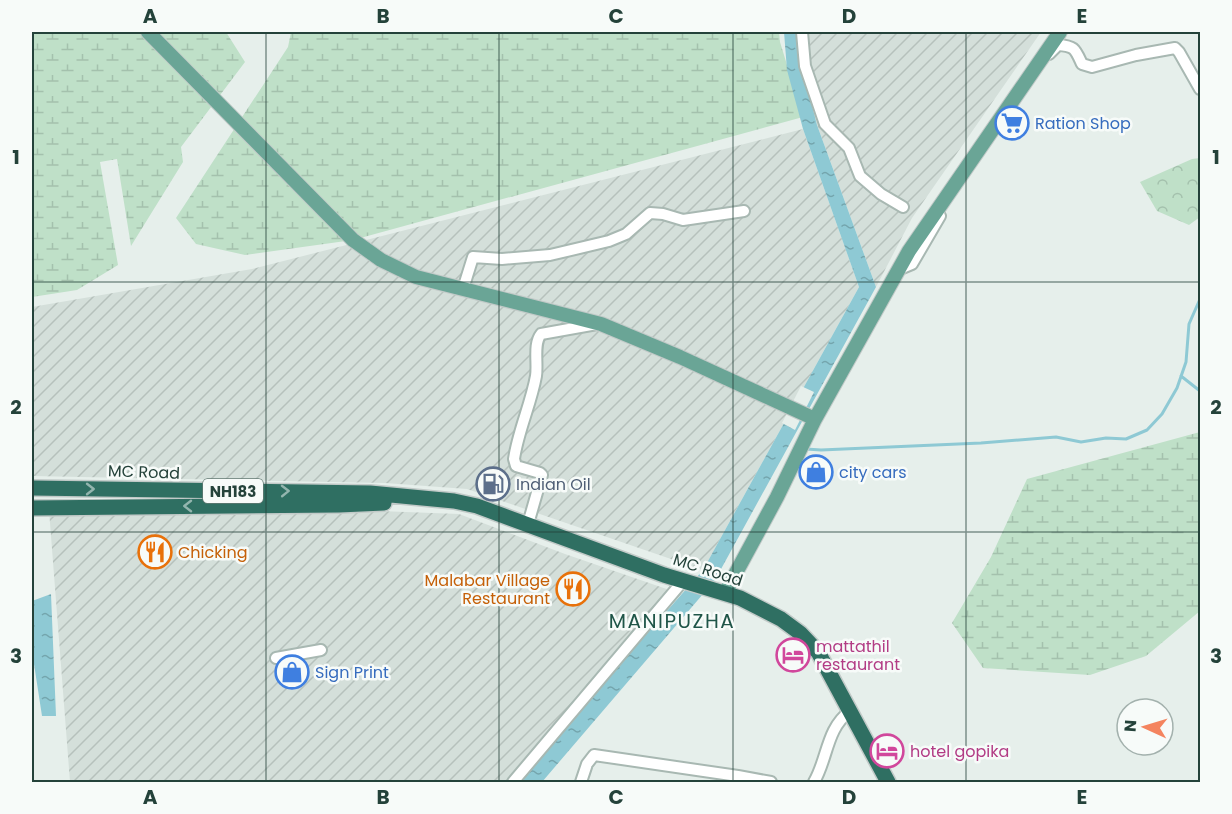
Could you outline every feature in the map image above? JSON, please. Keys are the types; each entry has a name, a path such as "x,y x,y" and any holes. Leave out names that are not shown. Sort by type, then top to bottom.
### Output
{"highway":[{"name":"MC Road","path":"32,488 194,492 321,491 389,494 477,506 690,583 725,593 781,619 800,633 821,657 888,783"},
{"name":"MC Road","path":"32,508 339,506 435,499"}],"main road":[{"path":"148,32 353,240 381,260 416,277 601,324 680,357 815,419"},
{"path":"725,593 777,497 815,419 909,251 1060,32"}],"street":[{"path":"802,32 805,66 825,124 849,148 860,176 881,194 903,207"},
{"path":"900,268 912,264 949,201 1053,49 1058,45 1075,48 1082,64 1088,67 1177,49 1200,89"},
{"path":"463,289 473,257 501,260 550,255 609,241 626,234 650,213 683,220 744,211"},
{"path":"528,524 542,475 540,472 516,466 514,459 534,384 538,363 537,341 541,334 601,324"},
{"path":"513,783 690,583"},
{"path":"276,658 321,650"},
{"path":"814,783 833,731 840,719 850,711"},
{"path":"581,783 590,758 599,755 771,783"}],"shaded area":[{"path":"798,32 1041,32 912,218 876,287 817,125 800,58"},
{"path":"803,129 859,287 703,570 467,489 385,483 32,476 32,307 252,269"},
{"path":"326,509 459,514 681,594 516,782 70,782 49,510"}],"green space":[{"path":"32,32 226,32 245,62 181,147 183,162 131,246 117,159 100,162 118,265 77,290 32,297"},
{"path":"291,32 779,32 803,117 353,240 245,255 196,244 176,218 288,47"},
{"path":"1200,158 1200,217 1189,225 1157,211 1140,182 1192,159"},
{"path":"1200,432 1200,611 1146,656 1090,675 983,668 952,623 991,557 1027,479"}],"water":[{"path":"784,32 798,32 800,58 817,125 876,287 715,580 542,782 516,782 703,570 859,287 803,129 787,70"},
{"path":"51,594 56,716 42,716 32,651 32,601"}],"pier":[{"path":"801,386 814,392 795,430 782,423"}],"waterway":[{"path":"806,449 981,443 1056,437 1081,442 1106,438 1126,439 1147,430 1162,414 1177,388 1186,362 1189,324 1200,299"},
{"path":"1181,376 1200,391"}],"place":[{"name":"Ration Shop","path":"1012,123"},
{"name":"city cars","path":"816,472"},
{"name":"Indian Oil","path":"493,484"},
{"name":"Chicking","path":"155,552"},
{"name":"Malabar Village Restaurant","path":"573,589"},
{"name":"mattathil restaurant","path":"793,655"},
{"name":"Sign Print","path":"292,672"},
{"name":"hotel gopika","path":"887,751"}],"district":[{"name":"MANIPUZHA","path":"672,621"}]}
